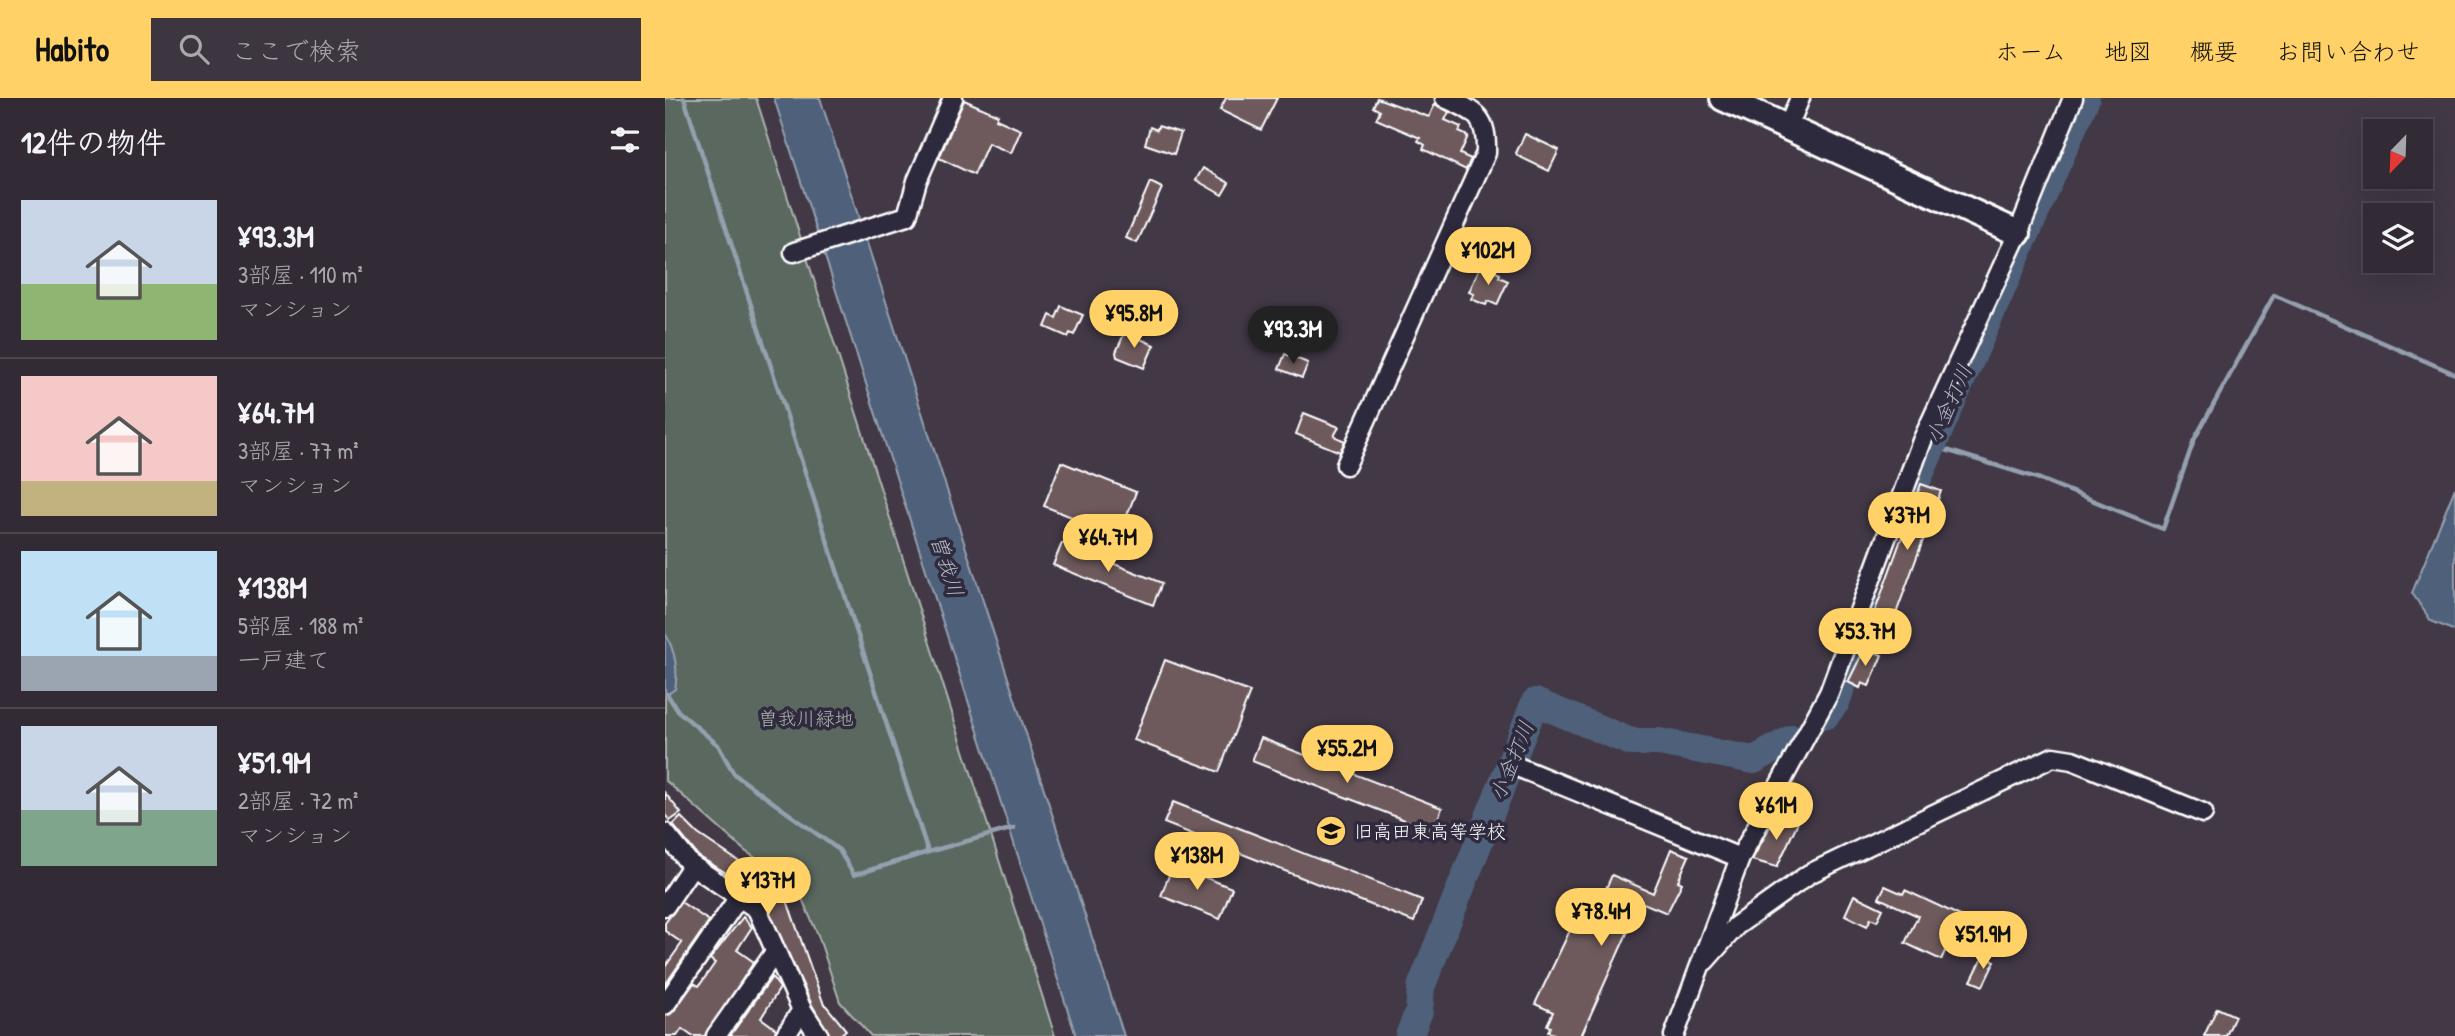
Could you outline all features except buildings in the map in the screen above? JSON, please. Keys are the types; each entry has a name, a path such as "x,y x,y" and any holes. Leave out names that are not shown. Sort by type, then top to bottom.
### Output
{"street":[{"path":"794,253 907,216 917,181 953,98"},
{"path":"1346,465 1486,153 1487,130 1478,115 1445,98"},
{"path":"1723,98 2018,233"},
{"path":"1787,129 1800,98"},
{"path":"1674,1036 1740,858 1829,693 1922,441 2018,233 2073,98"},
{"path":"1698,969 1736,926 1809,874 2053,757 2072,760 2203,813"},
{"path":"1515,766 1740,858"},
{"path":"665,833 692,866 757,909 802,1010 819,1036"},
{"path":"665,906 692,866"},
{"path":"665,1005 739,897"},
{"path":"716,1036 775,952"},
{"path":"785,1036 802,1010"}],"green space":[{"name":"曽我川緑地","path":"665,98 756,98 1055,1036 871,1036 840,1002 818,935 795,883 745,851 665,780"}],"water":[{"name":"曽我川","path":"774,98 820,98 1124,1036 1076,1036"},
{"path":"2455,488 2455,631 2431,621 2412,593"},
{"path":"665,633 674,653 677,674 675,689 665,696"}],"waterway":[{"path":"667,694 678,711 718,745 734,774 839,850 854,875 928,852 684,98"},
{"name":"小金打川","path":"1912,492 2086,98"},
{"path":"1930,445 2040,479 2163,529 2194,440 2274,295 2455,374"},
{"name":"小金打川","path":"1826,715 1836,702 1869,609"},
{"name":"小金打川","path":"1409,1036 1419,1011 1421,987 1535,702 1631,742 1659,742 1754,760 1793,738"},
{"path":"928,852 1014,828"}],"place":[{"name":"旧高田東高等学校","path":"1331,831"}]}
